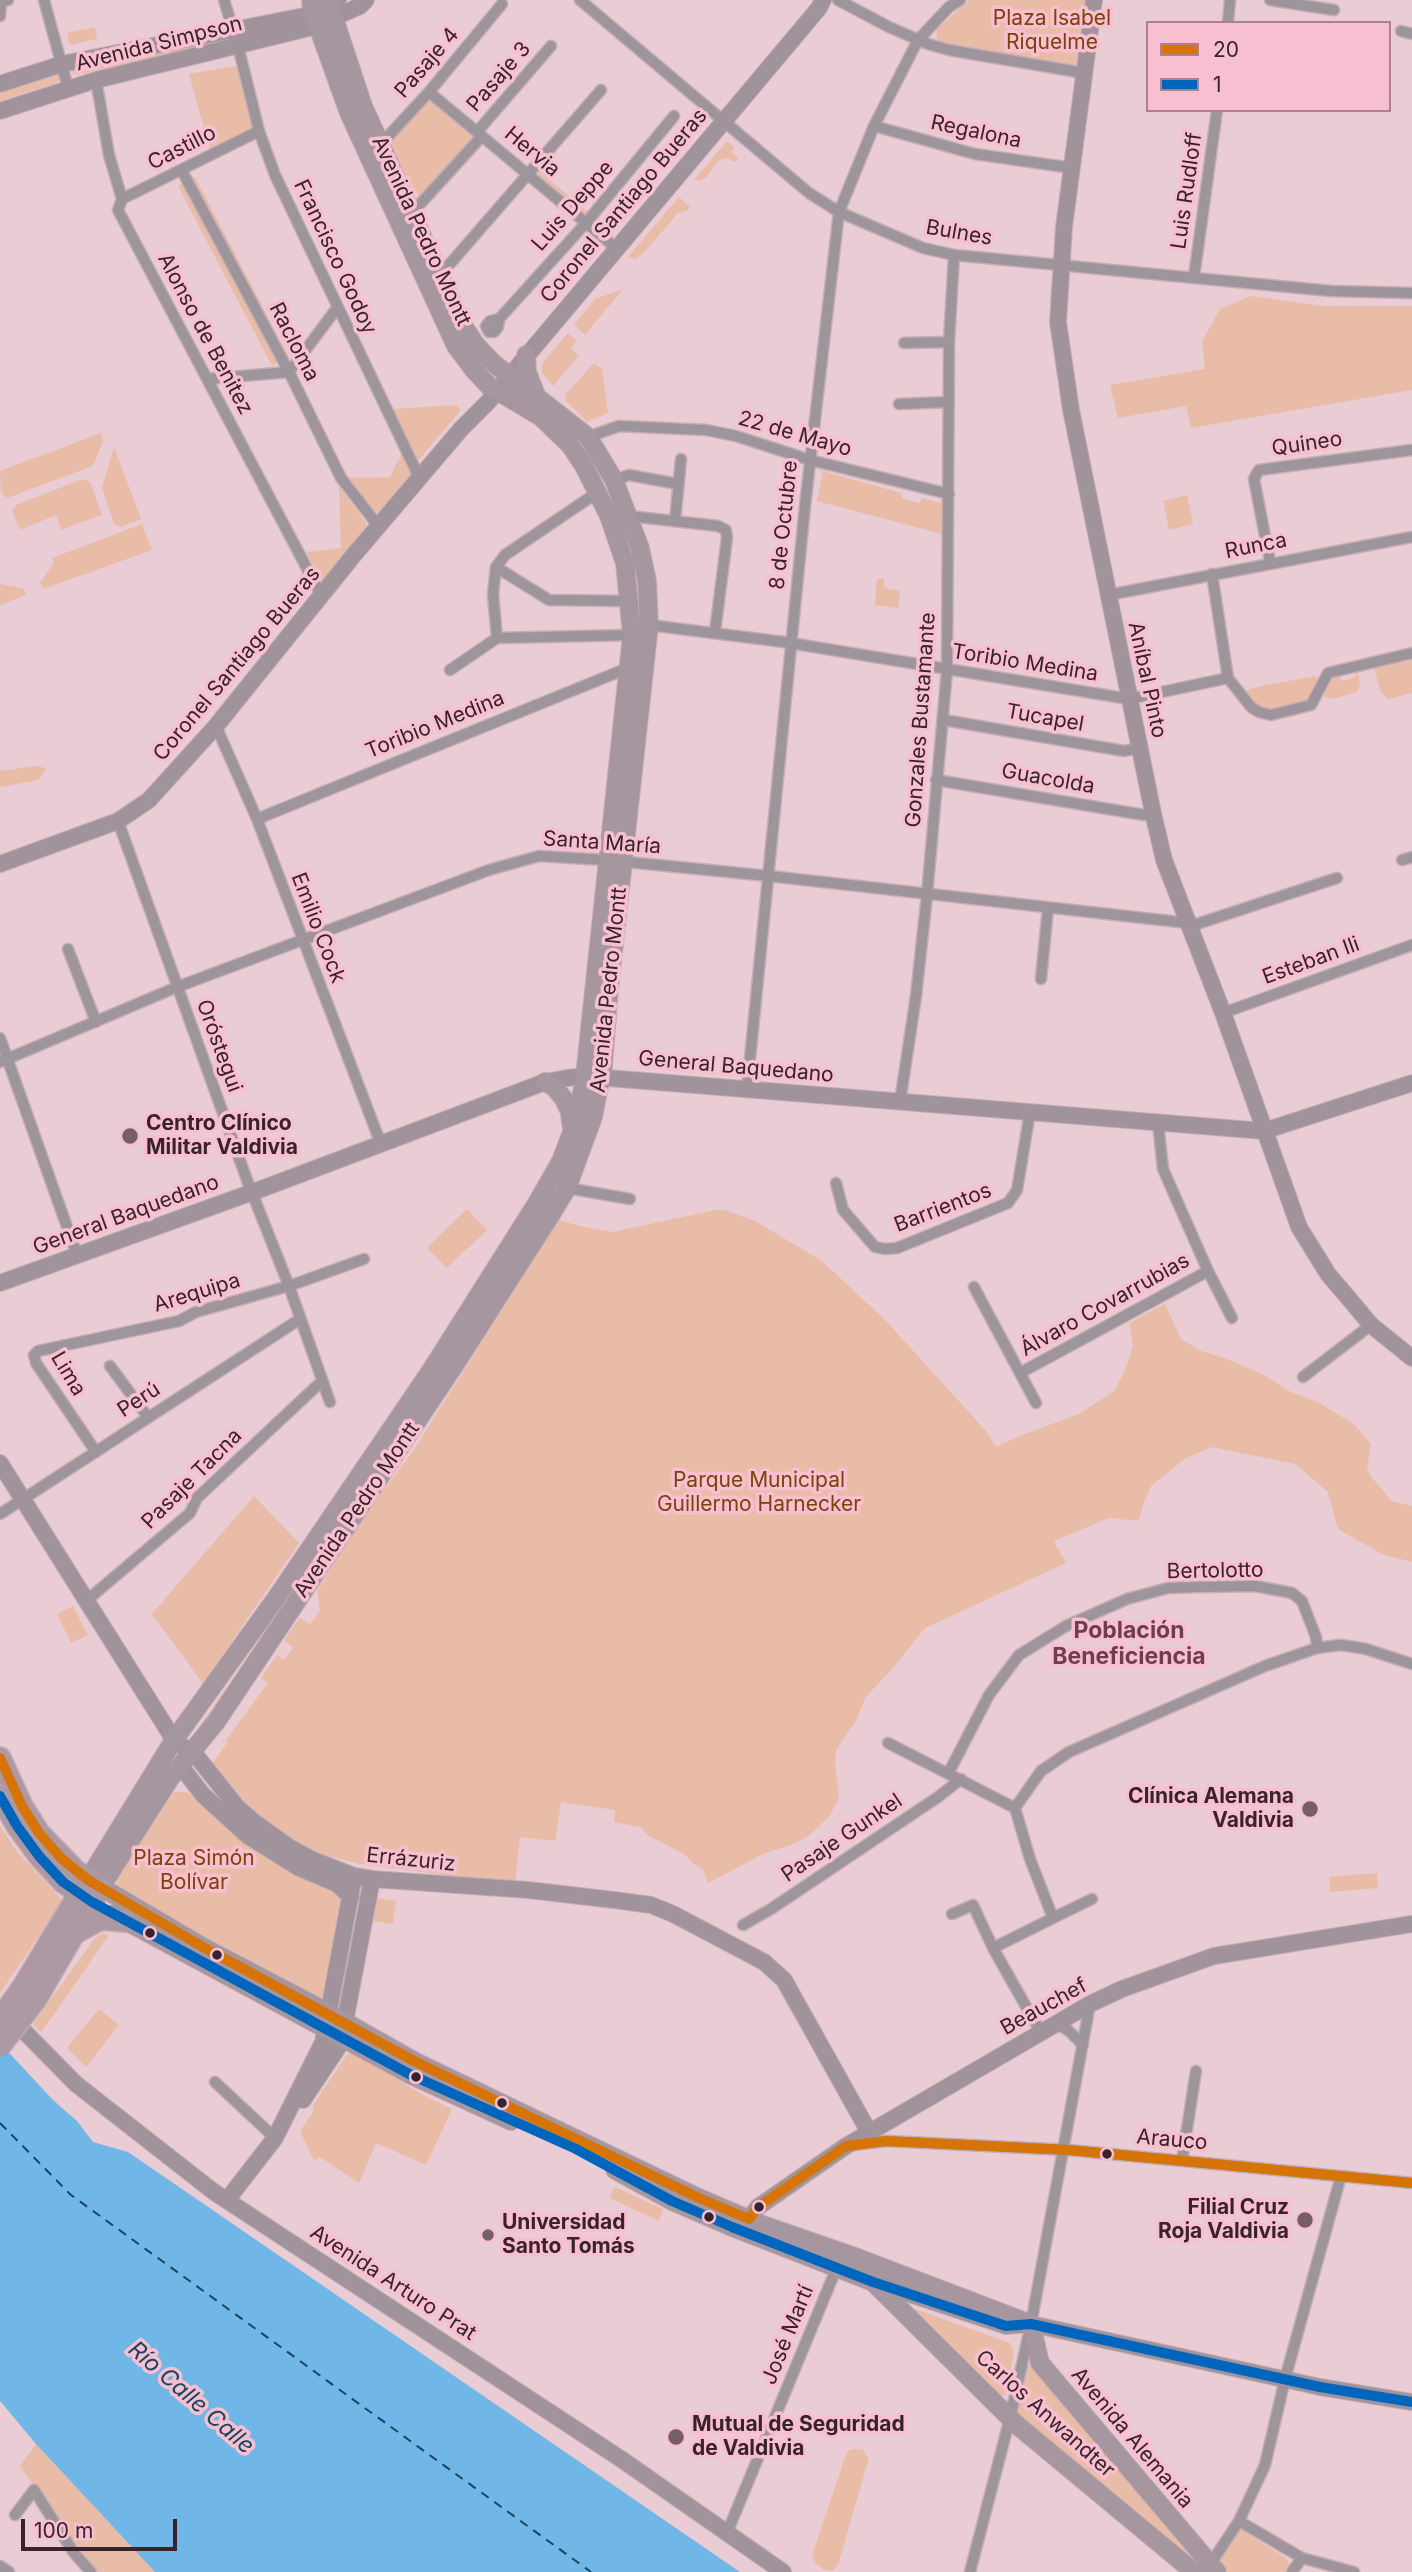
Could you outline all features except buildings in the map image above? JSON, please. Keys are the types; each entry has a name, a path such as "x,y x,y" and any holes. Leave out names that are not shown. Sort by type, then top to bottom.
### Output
{"highway":[{"path":"0,1758 22,1806 39,1833 90,1891"},
{"path":"0,1796 38,1856 63,1882 90,1891"},
{"name":"Avenida Pedro Montt","path":"30,1993 73,1934 90,1891"},
{"name":"Avenida Pedro Montt","path":"30,1993 90,1891"},
{"path":"73,1934 101,1919 125,1921"},
{"path":"0,2019 30,1993"},
{"path":"0,2046 30,1993"}],"main road":[{"name":"Avenida Simpson","path":"0,111 325,9 360,6 366,0"},
{"name":"Aníbal Pinto","path":"1094,0 1060,265 1057,314 1071,411 1164,860 1223,1013 1292,1210 1308,1245 1328,1274 1371,1325 1412,1358"},
{"name":"Coronel Santiago Bueras","path":"0,864 118,821 149,800 216,726 321,595 461,429 470,410 506,373 610,243 819,3"},
{"name":"Avenida Pedro Montt","path":"90,1891 174,1740 284,1602 567,1188 593,1117 593,1077 636,669 649,625 644,565 629,516 614,480 588,438 506,373 476,345 462,324 363,106 325,9"},
{"name":"Avenida Pedro Montt","path":"325,9 349,113 456,346 467,363 493,388 541,417 562,435 578,455 598,492 620,545 630,601 636,669"},
{"name":"Avenida Simpson","path":"0,84 62,64 236,38"},
{"name":"Coronel Santiago Bueras","path":"506,373 526,355 721,117"},
{"path":"526,355 527,372 536,395"},
{"name":"Avenida Pedro Montt","path":"437,1376 549,1183 593,1077"},
{"name":"General Baquedano","path":"0,1283 545,1082 593,1077 1264,1132 1412,1083"},
{"path":"545,1082 558,1091 567,1103 572,1129"},
{"path":"0,1463 174,1740 181,1770"},
{"name":"Avenida Pedro Montt","path":"90,1891 216,1722 284,1602"},
{"name":"Errázuriz","path":"181,1770 237,1807 289,1847 354,1876 614,1900 651,1905 685,1920 764,1962 784,1980 869,2132"},
{"name":"Errázuriz","path":"181,1770 217,1810 248,1836 299,1868 337,1884 351,1897"},
{"path":"227,2200 275,2138 323,2042 354,1876"},
{"path":"285,2121 297,2110 344,2031 347,2002 372,1879"},
{"path":"90,1891 125,1921 327,2021"},
{"path":"90,1891 203,1947 462,2100 576,2149 672,2201 1031,2324 1285,2379 1412,2402"},
{"name":"Beauchef","path":"747,2225 758,2207 846,2146 1090,2004 1122,1989 1214,1956 1412,1924"},
{"name":"Avenida Arturo Prat","path":"0,2006 76,2084 227,2200 598,2443 783,2572"},
{"path":"747,2225 873,2282 1006,2326 1031,2324"},
{"name":"Carlos Anwandter","path":"873,2282 1010,2418 1206,2570"},
{"name":"Avenida Alemania","path":"1031,2324 1040,2364 1206,2570"}],"street":[{"path":"0,16 1,2 8,0"},
{"path":"44,0 68,88"},
{"name":"Francisco Godoy","path":"224,0 259,131 275,175 419,477"},
{"name":"Bulnes","path":"580,0 809,193 839,212 923,248 954,255 1331,291 1412,292"},
{"path":"838,0 918,40 949,50 1084,73"},
{"name":"8 de Octubre","path":"747,1089 810,460 839,212 874,126 918,40 949,7 960,0"},
{"path":"1228,21 1230,0"},
{"path":"1270,0 1334,10"},
{"name":"Pasaje 4","path":"380,145 429,92 502,4"},
{"name":"Pasaje 3","path":"411,214 551,47"},
{"name":"Alonso de Benitez","path":"96,79 109,155 122,199 118,210 321,595"},
{"path":"449,265 601,90"},
{"name":"Hervia","path":"429,92 610,243"},
{"name":"Luis Rudloff","path":"1194,277 1217,112"},
{"name":"Luis Deppe","path":"499,320 586,223 674,116"},
{"name":"Regalona","path":"874,126 975,154 1072,168"},
{"name":"Castillo","path":"122,199 259,131"},
{"name":"Racloma","path":"182,171 289,372 341,478 379,527"},
{"name":"Gonzales Bustamante","path":"900,1102 916,996 944,720 947,670 949,342 954,255"},
{"path":"207,379 289,372 337,308"},
{"path":"904,343 949,342"},
{"path":"899,404 949,402"},
{"name":"22 de Mayo","path":"588,438 618,426 705,430 736,436 810,460 949,494"},
{"name":"Quineo","path":"1270,562 1254,479 1259,470 1412,450"},
{"path":"675,521 681,460"},
{"path":"614,480 629,475 678,484"},
{"path":"496,638 493,594 496,567 505,555 524,541 598,492"},
{"path":"629,516 718,526 726,530 715,632"},
{"name":"Runca","path":"1108,595 1412,537"},
{"path":"496,567 549,600 630,601"},
{"path":"1212,574 1228,678 1251,707 1271,715 1311,705 1328,673 1412,653"},
{"name":"Toribio Medina","path":"649,625 792,643 1129,699 1228,678"},
{"path":"450,670 496,638 632,635"},
{"name":"Toribio Medina","path":"257,819 636,669"},
{"name":"Tucapel","path":"944,720 1124,751 1139,748"},
{"name":"Emilio Cock","path":"216,726 257,819 381,1144"},
{"name":"Guacolda","path":"936,780 1144,815 1153,813"},
{"name":"Oróstegui","path":"118,821 330,1402"},
{"name":"Santa María","path":"4,1061 177,987 489,870 538,856 769,876 1197,924 1336,878"},
{"path":"1041,979 1048,908"},
{"name":"Esteban Ili","path":"1223,1013 1412,945"},
{"path":"68,949 96,1022"},
{"path":"0,1038 4,1061 77,1255"},
{"name":"Barrientos","path":"836,1183 843,1210 875,1247 897,1248 1009,1203 1017,1190 1030,1112"},
{"name":"Álvaro Covarrubias","path":"1158,1123 1163,1169 1232,1318"},
{"path":"567,1188 630,1199"},
{"name":"Arequipa","path":"38,1351 179,1321 196,1312 289,1286 364,1259"},
{"name":"Álvaro Covarrubias","path":"1020,1373 1208,1271"},
{"path":"974,1287 1036,1403"},
{"name":"Perú","path":"0,1514 300,1319"},
{"path":"1303,1377 1371,1325"},
{"name":"Lima","path":"38,1351 34,1356 36,1363 96,1452"},
{"path":"110,1366 148,1417"},
{"name":"Pasaje Tacna","path":"86,1601 190,1513 197,1498 322,1381"},
{"name":"Bertolotto","path":"949,1772 989,1695 1019,1655 1066,1626 1127,1599 1168,1588 1255,1586 1292,1593 1302,1601 1316,1637 1317,1648"},
{"path":"1014,1808 1041,1771 1069,1752 1265,1666 1317,1648 1341,1645 1366,1649 1412,1664"},
{"path":"888,1742 1014,1808 1053,1918"},
{"name":"Pasaje Gunkel","path":"743,1925 771,1909 961,1779"},
{"path":"993,1948 1092,1899"},
{"path":"952,1914 973,1905 993,1948 1041,2033"},
{"path":"970,2572 1031,2324 1090,2004"},
{"path":"1057,2024 1068,2030 1083,2045"},
{"path":"1182,2161 1196,2071"},
{"path":"215,2082 275,2138"},
{"name":"Arauco","path":"869,2132 886,2141"},
{"name":"Arauco","path":"846,2146 886,2141 1063,2149 1412,2183"},
{"path":"1206,2570 1239,2521 1265,2465 1285,2379 1341,2176"},
{"name":"José Martí","path":"727,2533 837,2267"},
{"path":"15,2515 34,2490 74,2553 91,2572"},
{"path":"1239,2521 1302,2558 1354,2572"},
{"path":"1292,2572 1302,2558"},
{"path":"0,2566 9,2572"}],"green space":[{"name":"Plaza Isabel Riquelme","path":"969,0 1088,0 1079,67 938,43 936,30"},
{"path":"95,27 97,39 70,45 67,33"},
{"path":"217,40 216,43 73,74 72,69"},
{"path":"236,66 252,128 210,149 189,74"},
{"path":"57,69 60,79 56,83 0,101 0,87"},
{"path":"429,97 476,136 421,200 406,175 401,176 388,146"},
{"path":"727,141 735,147 731,151 738,158 735,162 725,158 717,162 706,178 694,180"},
{"path":"538,170 614,234 611,239 535,175"},
{"path":"195,177 289,357 284,360 190,179"},
{"path":"184,182 277,363 272,366 178,186"},
{"path":"679,197 690,207 688,210 678,213 643,254 635,259 628,257"},
{"path":"623,289 585,335 574,325 595,299"},
{"path":"1251,296 1323,306 1412,306 1412,390 1191,428 1186,406 1118,418 1110,385 1205,369 1202,341 1220,309"},
{"path":"568,333 577,341 571,349 579,355 553,386 542,373 542,364"},
{"path":"594,363 602,369 608,413 587,422 566,401 565,395"},
{"path":"456,405 461,410 417,462 391,409"},
{"path":"101,433 103,440 95,462 90,467 7,498 1,493 0,471"},
{"path":"114,447 141,519 121,527 114,524 102,487"},
{"path":"402,453 413,476 380,512 373,513 347,478 390,477"},
{"path":"823,471 901,493 902,498 919,503 923,498 942,504 942,534 817,501"},
{"path":"83,479 90,482 102,515 61,530 56,515 20,530 12,512 16,505"},
{"path":"339,486 366,523 366,528 324,579 321,579 306,552 341,548"},
{"path":"1187,495 1193,524 1169,530 1163,501"},
{"path":"142,524 152,550 43,589 40,582 54,563 52,558"},
{"path":"877,579 884,579 884,588 900,591 898,608 875,605"},
{"path":"0,584 24,589 26,595 0,605"},
{"path":"1412,660 1412,693 1388,699 1381,693 1374,668"},
{"path":"1358,671 1360,687 1356,692 1334,699 1325,697 1324,689 1328,681 1339,675 1342,681 1354,678"},
{"path":"1316,676 1319,681 1307,702 1268,711 1256,705 1245,691 1261,686"},
{"path":"36,766 46,768 39,780 0,787 0,771"},
{"path":"467,1209 487,1230 447,1268 427,1248"},
{"name":"Parque Municipal Guillermo Harnecker","path":"724,1210 755,1221 822,1261 886,1321 986,1431 996,1447 1079,1414 1114,1391 1124,1373 1133,1346 1129,1323 1165,1304 1181,1339 1201,1351 1262,1374 1291,1392 1318,1402 1355,1425 1371,1444 1367,1469 1373,1479 1392,1501 1412,1506 1412,1562 1382,1554 1338,1529 1328,1492 1295,1464 1212,1447 1186,1458 1151,1486 1139,1521 1109,1518 1054,1541 1066,1563 925,1628 865,1698 857,1719 836,1750 839,1798 829,1817 807,1837 765,1853 708,1883 703,1869 684,1854 649,1836 640,1827 614,1822 615,1810 561,1802 555,1841 520,1837 515,1884 360,1864 302,1850 244,1810 212,1764 227,1743 225,1741 268,1683 261,1678 277,1655 284,1660 293,1648 284,1640 300,1618 310,1624 320,1611 317,1591 361,1521 413,1451 559,1220 613,1232"},
{"path":"254,1496 299,1543 203,1684 152,1614"},
{"path":"73,1606 88,1635 71,1643 57,1614"},
{"path":"279,1611 280,1613 200,1734 196,1731"},
{"name":"Plaza Simón Bolívar","path":"174,1792 187,1792 259,1852 292,1873 336,1889 346,1901 326,1999 321,2003 119,1890 116,1880"},
{"path":"0,1826 17,1851 63,1901 0,1993"},
{"path":"1377,1873 1378,1888 1330,1892 1329,1877"},
{"path":"377,1898 396,1901 393,1924 373,1921"},
{"path":"104,1933 109,1935 41,2033 33,2024 94,1939"},
{"path":"99,2009 119,2025 86,2067 67,2048"},
{"path":"353,2051 423,2095 452,2109 426,2165 376,2143 359,2183 320,2157 314,2161 300,2131 313,2112 313,2105 346,2056"},
{"path":"615,2187 663,2209 659,2221 609,2198"},
{"path":"907,2306 1010,2343 1014,2354 1005,2395 1001,2397 905,2308"},
{"path":"1031,2364 1201,2559 1199,2563 1017,2413 1026,2365"},
{"path":"36,2444 155,2572 95,2572 20,2466"},
{"path":"862,2449 869,2458 838,2565 832,2571 824,2570 816,2564 812,2555 847,2452"},
{"path":"1237,2530 1242,2530 1286,2558 1290,2565 1285,2572 1228,2572 1217,2559"}],"water":[{"name":"Río Calle Calle","path":"0,2043 53,2100 77,2121 93,2142 128,2152 740,2572 155,2572 36,2444 0,2401"}],"ferry route":[{"path":"0,2123 71,2195 591,2572"}],"transit line":[{"name":"20","path":"0,1758 22,1806 39,1833 61,1858 88,1880 203,1947 416,2062 699,2198 749,2219 758,2207 846,2146 886,2141 1069,2150 1412,2183"},
{"name":"1","path":"0,1796 39,1856 63,1882 92,1902 411,2075 576,2149 672,2201 732,2227 873,2282 1006,2326 1031,2324 1320,2387 1412,2402"}],"place":[{"name":"Centro Clínico Militar Valdivia","path":"130,1136"},
{"name":"Clínica Alemana Valdivia","path":"1310,1809"},
{"name":"Filial Cruz Roja Valdivia","path":"1305,2220"},
{"name":"Universidad Santo Tomás","path":"488,2235"},
{"name":"Mutual de Seguridad de Valdivia","path":"676,2437"}],"district":[{"name":"Población Beneficiencia","path":"1129,1644"}]}
